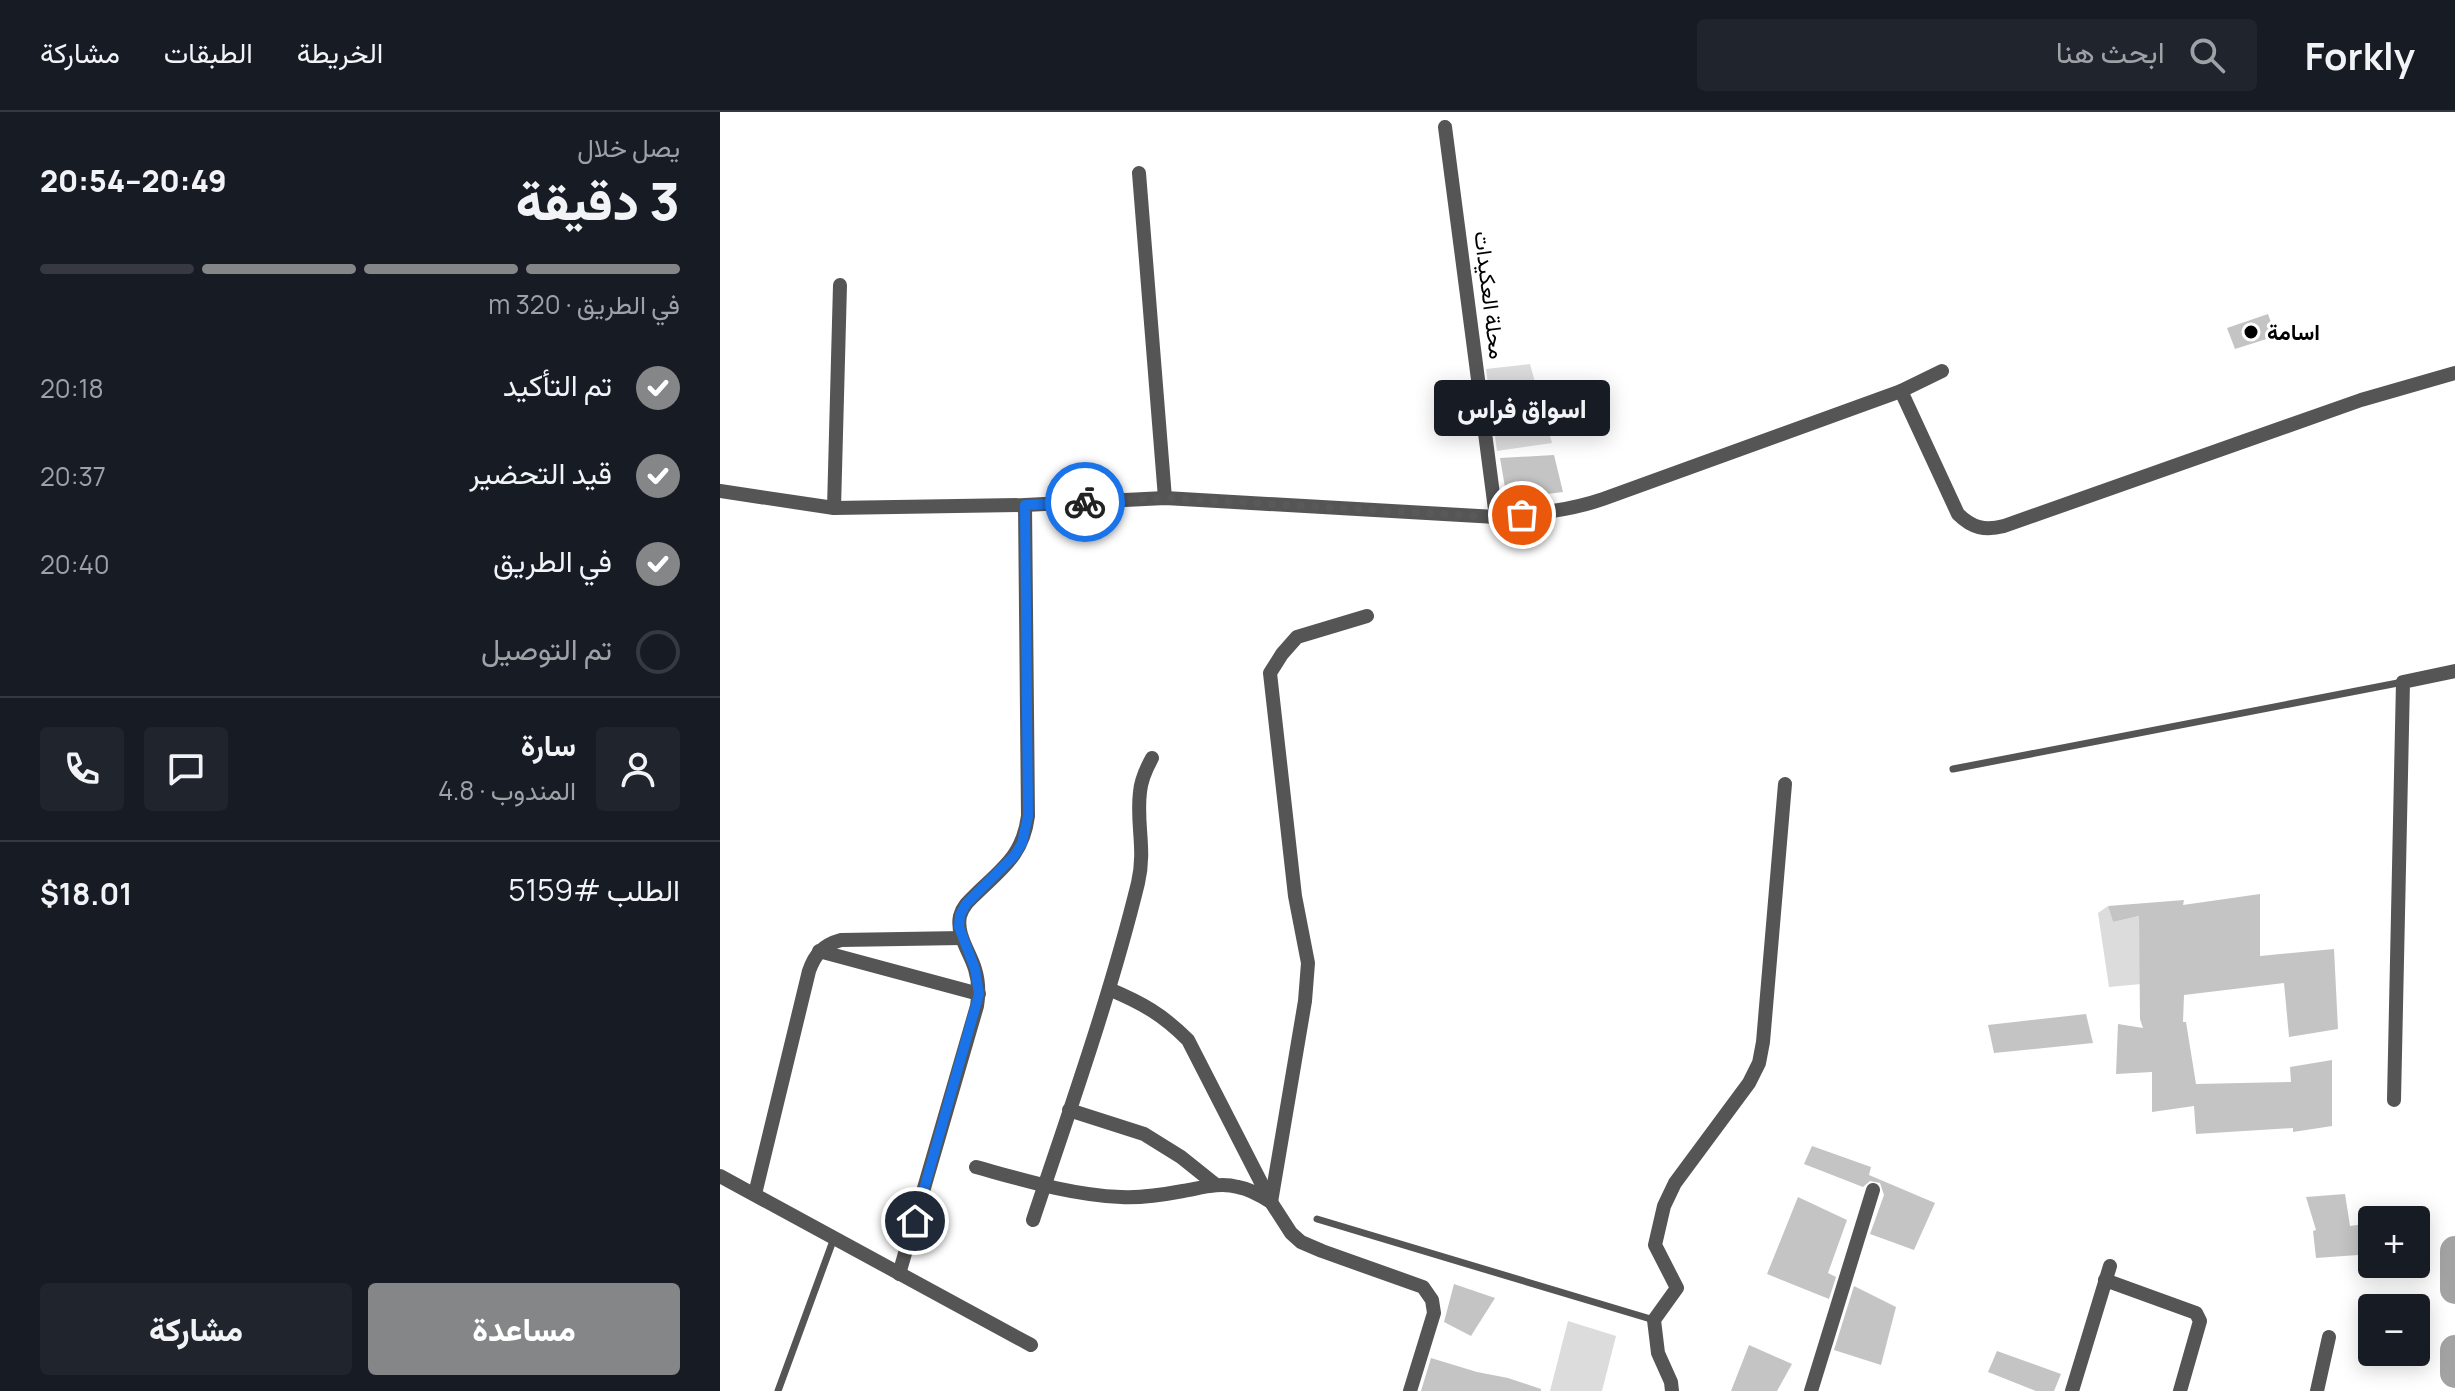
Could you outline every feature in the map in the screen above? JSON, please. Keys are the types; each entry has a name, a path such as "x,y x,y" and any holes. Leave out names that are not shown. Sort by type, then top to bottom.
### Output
{"street":[{"name":"محلة العكيدات","path":"1445,127 1496,517"},
{"path":"1139,173 1165,498"},
{"path":"834,508 840,285"},
{"path":"720,491 834,508 1025,505 1165,498 1496,517 1550,513 1579,507 1901,391 1942,371"},
{"path":"1901,391 1958,514 1965,522 1984,529 2004,526 2361,400 2455,373"},
{"path":"899,1274 979,994 975,969 959,927 960,915 966,904 1014,856 1026,833 1025,505"},
{"path":"1271,1202 1305,1001 1308,963 1296,907 1270,673 1297,637 1367,616"},
{"path":"2394,1100 2403,682 2455,671"},
{"path":"1033,1220 1109,989 1142,868 1140,792 1152,758"},
{"path":"1672,1391 1658,1353 1654,1320 1677,1288 1655,1245 1664,1206 1675,1183 1749,1083 1762,1052 1785,784"},
{"path":"755,1194 809,971 819,951 828,943 841,940 962,938"},
{"path":"819,951 979,994"},
{"path":"1109,989 1167,1018 1188,1040 1271,1202 1291,1233 1301,1242 1423,1287 1432,1300 1434,1313 1410,1391"},
{"path":"1069,1110 1144,1134 1164,1144 1216,1185"},
{"path":"976,1167 1045,1186 1122,1197 1153,1196 1216,1185 1245,1189 1271,1202"},
{"path":"720,1176 1031,1345"},
{"path":"1811,1391 1873,1190"},
{"path":"2072,1391 2108,1273 2199,1317 2180,1391"},
{"path":"2317,1391 2329,1337"}],"lane":[{"path":"1953,769 2403,682"},
{"path":"1317,1219 1654,1320"},
{"path":"778,1391 834,1238"}],"shaded area":[{"path":"1530,364 1552,443 1497,451 1486,369"},
{"path":"2108,906 2113,922 2139,916 2141,984 2109,987 2098,913"},
{"path":"1568,1321 1616,1336 1602,1391 1550,1391"}],"building":[{"name":"اسامة","path":"2268,314 2276,336 2235,349 2227,328"},
{"path":"1554,455 1563,492 1507,499 1500,458"},
{"path":"2260,894 2260,956 2334,949 2338,1029 2289,1037 2284,983 2184,995 2183,1022 2186,1022 2196,1084 2291,1082 2290,1067 2332,1060 2332,1126 2293,1132 2293,1128 2196,1134 2194,1106 2152,1112 2152,1072 2116,1074 2118,1024 2143,1028 2140,1019 2139,916 2113,922 2108,906 2184,900 2183,905"},
{"path":"2086,1014 2093,1043 1994,1053 1988,1025"},
{"path":"1812,1146 1871,1167 1869,1175 1935,1203 1914,1250 1870,1234 1884,1195 1880,1183 1870,1181 1863,1187 1804,1164"},
{"path":"2345,1194 2350,1226 2358,1225 2358,1255 2316,1258 2313,1231 2316,1230 2306,1197"},
{"path":"1798,1197 1847,1220 1828,1273 1836,1277 1829,1299 1767,1274"},
{"path":"1454,1284 1495,1298 1471,1336 1444,1322"},
{"path":"1854,1286 1896,1307 1881,1365 1834,1350"},
{"path":"1749,1345 1792,1364 1777,1391 1731,1391"},
{"path":"1997,1351 2061,1374 2054,1391 2036,1391 1988,1372"},
{"path":"1431,1358 1508,1378 1541,1391 1421,1391"}],"waterway":[{"path":"2455,1251 2455,1289"},
{"path":"2455,1350 2455,1373"}],"way so far":[{"path":"1085,502 1165,498 1496,517 1522,515"}],"place":[{"name":"اسامة","path":"2251,332"},
{"name":"اسواق فراس","path":"1522,515"}],"route":[{"path":"915,1221 979,994 975,969 959,927 960,915 966,904 1014,856 1026,833 1025,505 1085,502"}]}
